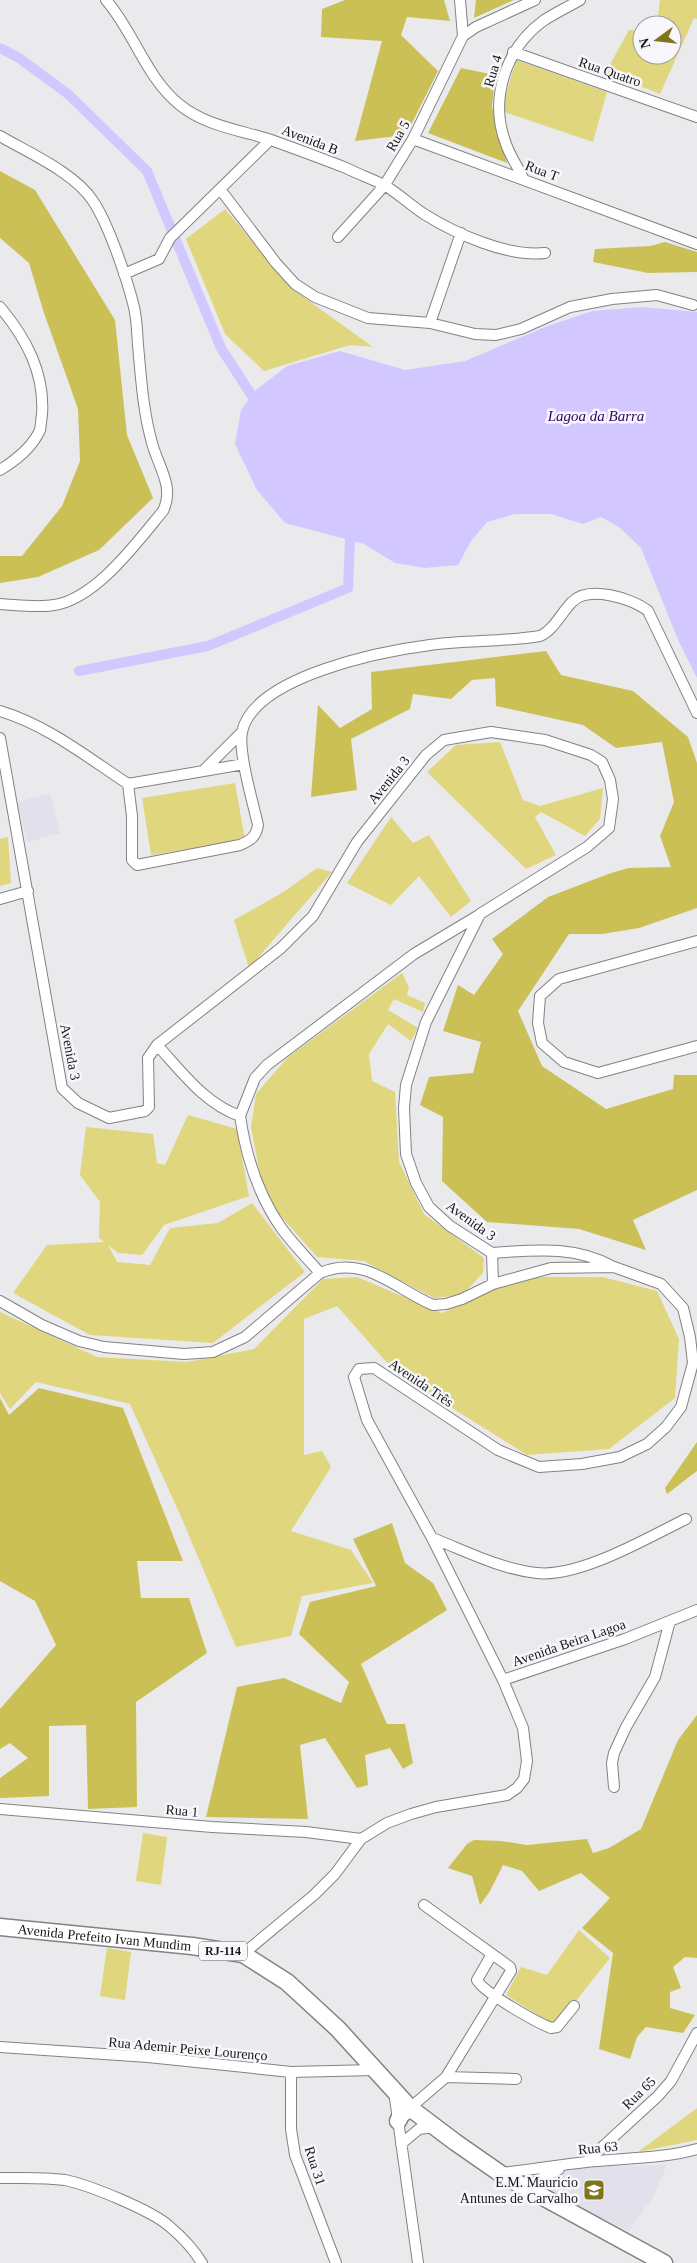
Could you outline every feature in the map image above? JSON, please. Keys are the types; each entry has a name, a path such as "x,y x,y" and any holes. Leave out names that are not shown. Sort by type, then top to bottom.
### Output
{"main road":[{"name":"Avenida Prefeito Ivan Mundim","path":"0,1927 192,1946 243,1954 287,1982 338,2029 394,2090"},
{"name":"RJ-114","path":"394,2090 412,2109 500,2174 664,2263"},
{"path":"398,2124 401,2115 412,2109 418,2122 414,2132"}],"street":[{"name":"Avenida B","path":"106,0 118,14 155,78 178,104 199,119 270,140 345,168 384,186 425,214 461,233 509,251 530,254 545,253"},
{"path":"460,1 463,36 476,27 535,0"},
{"name":"Rua 4","path":"524,178 506,144 498,99 503,77 513,52 524,38 543,21 575,1"},
{"name":"Rua 5","path":"338,237 384,186 413,139 463,36"},
{"name":"Rua Quatro","path":"513,52 697,117"},
{"path":"0,136 81,186 97,208 124,274 137,325 148,424 152,443 168,488 168,502 163,511 94,588 56,605 0,604"},
{"name":"Rua T","path":"413,139 524,178 697,244"},
{"path":"124,274 159,259 170,238 270,140"},
{"path":"220,189 276,263 296,284 315,297 368,318 430,323 475,334 496,335 521,329 570,308 612,299 657,295 693,304"},
{"path":"430,323 461,233"},
{"path":"0,307 18,329 29,349 38,373 43,402 40,429 30,446 0,470"},
{"path":"203,770 242,732 249,716 260,704 277,690 306,675 375,655 429,645 540,636 547,633 572,601 585,595 607,595 641,605 653,618 697,714"},
{"path":"0,711 28,721 50,732 128,784 244,764"},
{"path":"128,784 132,816 133,862 138,865 164,862 240,845 251,840 256,833 258,825 244,764 242,732"},
{"name":"Avenida 3","path":"0,738 62,1088 78,1103 109,1118 145,1111 149,1107 148,1058 157,1045 281,948 313,916 357,842 426,755 444,740 491,732 545,740 591,755 602,762 610,780 613,799 609,828 587,846 480,914 426,1022 406,1085 404,1108 406,1154 416,1183 429,1207 450,1226 492,1253 493,1284"},
{"path":"0,899 28,891"},
{"path":"320,1273 282,1229 262,1194 251,1166 240,1116 255,1078 267,1064 414,954 480,914"},
{"path":"697,941 559,978 540,996 538,1023 542,1043 564,1062 598,1072 697,1046"},
{"path":"157,1045 202,1093 229,1112 240,1116"},
{"path":"492,1253 559,1251 589,1255 614,1267"},
{"path":"0,1301 42,1325 79,1341 104,1348 184,1354 213,1352 245,1337 320,1273 332,1268 347,1266 361,1268 433,1305 446,1304 462,1299 493,1284 551,1268 614,1267"},
{"name":"Avenida Três","path":"503,1680 432,1538 367,1420 354,1377 359,1369 374,1368 498,1450 539,1467 582,1464 620,1457 647,1444 666,1427 681,1407 693,1363 690,1337 683,1308 661,1284 614,1267"},
{"path":"432,1538 499,1565 537,1574 562,1572 608,1556 686,1519"},
{"name":"Avenida Beira Lagoa","path":"243,1954 314,1895 335,1874 361,1839 388,1823 411,1814 436,1807 507,1795 517,1788 524,1779 527,1761 523,1728 503,1680 625,1639 697,1610"},
{"path":"614,1788 612,1763 614,1753 626,1727 655,1677 670,1620"},
{"name":"Rua 1","path":"0,1809 212,1827 306,1832 361,1839"},
{"path":"412,2109 446,2078 497,1997 511,1969 424,1905"},
{"path":"492,1954 476,1980 480,1986 497,1997 552,2028 557,2026 574,2006"},
{"name":"Rua 65","path":"586,2162 658,2096 671,2081 697,2033"},
{"name":"Rua Ademir Peixe Lourenço","path":"0,2047 148,2057 291,2072 374,2070"},
{"name":"Rua 31","path":"291,2072 291,2129 295,2155 336,2263"},
{"path":"446,2078 516,2079"},
{"path":"394,2090 418,2263"},
{"path":"398,2124 405,2133 436,2127"},
{"path":"401,2144 414,2132"},
{"name":"Rua 63","path":"500,2174 586,2162 644,2158 697,2149"},
{"path":"526,2187 564,2166"},
{"path":"0,2178 47,2178 67,2181 120,2199 168,2224 202,2263"}],"shaded area":[{"path":"345,0 444,0 450,21 407,17 401,35 438,71 406,135 355,141 382,41 321,37 322,9"},
{"path":"476,0 514,0 474,18"},
{"path":"660,0 697,0 697,19 694,18 682,45 682,15 658,15"},
{"path":"629,30 632,30 632,65 673,65 660,94 606,72"},
{"path":"516,60 607,92 593,142 501,111"},
{"path":"461,68 495,75 492,107 507,163 428,133"},
{"path":"0,171 35,190 115,320 127,435 153,498 99,550 38,577 0,583 0,556 22,556 62,506 80,461 78,409 44,313 29,263 0,238"},
{"path":"225,209 291,288 373,347 350,345 264,371 225,334 186,239"},
{"path":"665,242 697,252 697,272 648,273 593,262 595,249 650,246"},
{"path":"546,651 561,675 633,691 688,737 697,763 697,908 639,928 602,934 569,934 518,1011 542,1066 606,1109 673,1089 674,1075 697,1075 697,1190 633,1220 646,1250 579,1229 487,1222 442,1181 443,1117 420,1105 429,1077 473,1073 481,1042 443,1031 458,985 474,995 503,954 492,939 548,897 629,868 671,867 660,836 674,802 662,742 616,748 583,725 496,706 495,678 472,680 451,699 413,694 410,709 351,739 357,790 311,797 318,705 340,728 372,709 371,672"},
{"path":"500,742 523,800 540,806 603,788 600,819 585,836 541,812 535,817 556,855 526,869 427,772 456,745"},
{"path":"235,783 245,840 151,855 142,798"},
{"path":"50,793 60,833 28,842 17,802"},
{"path":"391,817 413,843 429,835 471,901 451,917 419,876 391,905 347,883"},
{"path":"8,837 11,883 0,886 0,839"},
{"path":"317,868 332,872 249,968 234,920 285,891"},
{"path":"402,973 409,988 407,995 425,1003 423,1012 394,999 388,1010 418,1028 411,1041 388,1024 369,1054 372,1081 395,1092 399,1162 424,1214 484,1258 483,1273 462,1295 434,1298 364,1261 317,1257 273,1207 260,1175 251,1127 256,1094 287,1058"},
{"path":"188,1115 237,1129 249,1196 164,1225 142,1255 118,1253 108,1245 117,1262 150,1265 170,1228 218,1223 252,1203 305,1272 213,1343 90,1335 13,1293 47,1245 104,1242 99,1238 100,1202 80,1175 86,1127 153,1134 157,1163 165,1165"},
{"path":"357,1277 442,1313 517,1277 603,1277 657,1291 679,1339 675,1398 609,1449 527,1455 396,1373 337,1306 304,1319 304,1455 322,1451 331,1467 291,1531 351,1550 373,1583 302,1596 291,1636 236,1647 182,1519 130,1404 36,1382 10,1409 0,1393 0,1312 97,1357 187,1362 254,1349 323,1279"},
{"path":"39,1388 123,1408 183,1561 137,1561 141,1598 189,1598 207,1653 136,1702 137,1807 88,1809 86,1725 49,1726 49,1796 0,1798 0,1778 28,1758 10,1743 0,1749 0,1709 56,1645 35,1601 0,1581 0,1398 9,1415"},
{"path":"697,1442 697,1471 667,1494 665,1488"},
{"path":"392,1523 405,1563 433,1583 447,1610 361,1664 387,1724 405,1724 413,1763 403,1769 390,1748 365,1755 368,1785 357,1788 325,1738 300,1745 308,1819 206,1817 237,1687 284,1678 341,1703 349,1682 299,1634 310,1602 376,1586 353,1539"},
{"path":"697,1715 697,1958 685,1957 673,1967 681,1988 670,1992 670,2008 695,2015 683,2033 646,2027 637,2037 630,2059 599,2049 613,1953 582,1928 610,1898 581,1873 539,1891 522,1871 503,1865 490,1891 480,1905 472,1876 448,1868 467,1844 474,1840 501,1841 527,1845 587,1839 593,1853 609,1848 641,1829 678,1740"},
{"path":"143,1833 167,1837 161,1885 136,1881"},
{"path":"579,1930 610,1958 571,2007 554,2025 506,1995 521,1967 547,1975"},
{"path":"107,1948 131,1952 125,2000 100,1996"},
{"path":"697,2108 697,2140 638,2152"},
{"path":"667,2165 653,2197 629,2231 562,2199 544,2187 560,2170 576,2167"}],"water":[{"name":"Lagoa da Barra","path":"643,307 697,312 697,678 679,642 641,548 619,527 601,517 583,524 551,514 515,514 487,522 471,541 458,565 425,568 395,563 364,544 285,523 257,490 235,444 241,410 256,390 287,366 340,351 405,370 465,361 545,327 592,311"}],"waterway":[{"path":"0,48 19,58 68,94 147,171 221,348 252,396"},
{"path":"79,671 208,646 348,588 350,540"}],"place":[{"name":"E.M. Mauricio Antunes de Carvalho","path":"594,2190"}]}
